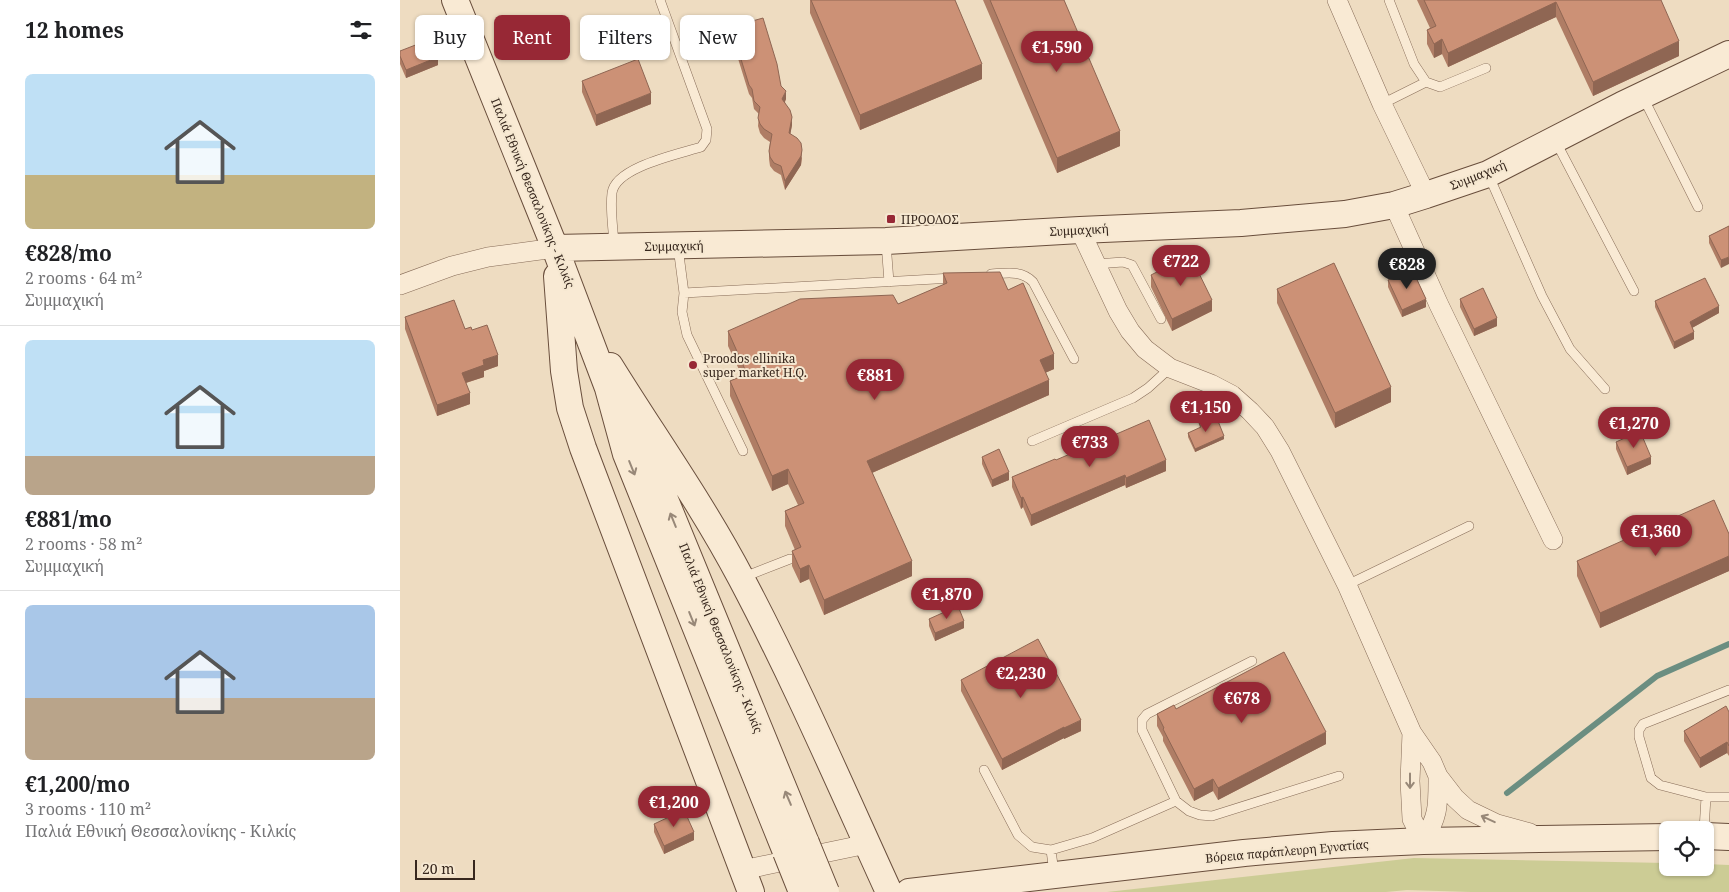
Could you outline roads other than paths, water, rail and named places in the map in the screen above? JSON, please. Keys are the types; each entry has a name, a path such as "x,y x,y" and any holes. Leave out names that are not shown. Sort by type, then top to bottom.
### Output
{"street":[{"name":"Παλιά Εθνική Θεσσαλονίκης - Κιλκίς","path":"455,0 583,321 608,388 626,454 796,848 826,892"},
{"path":"1337,0 1382,104 1426,195"},
{"name":"Συμμαχική","path":"400,285 452,266 495,256 555,248 886,241 1250,222 1345,214 1394,205 1488,174 1642,95 1729,54"},
{"path":"1394,205 1439,305 1553,540"},
{"path":"1080,230 1130,332 1145,349 1170,368 1211,384 1232,396 1265,427 1280,451 1347,585 1412,733 1432,762 1438,776 1455,798 1468,810 1498,824 1552,839"},
{"path":"555,248 564,371 570,408 586,457 746,881 868,844"},
{"path":"583,321 714,529 741,578 824,748 890,892"},
{"path":"1412,733 1410,781 1412,819 1424,841 1434,825 1437,814 1438,776"},
{"path":"1714,836 1729,837"},
{"name":"Βόρεια παράπλευρη Εγνατίας","path":"909,892 1244,853 1333,845 1424,841 1659,837"},
{"name":"Παλιά Εθνική Θεσσαλονίκης - Κιλκίς","path":"796,848 802,892"}],"lane":[{"path":"614,246 612,192 619,178 634,169 701,147 706,140 707,129 660,0"},
{"path":"1389,0 1414,64 1426,82 1440,87 1486,68"},
{"path":"1382,104 1426,82"},
{"path":"1642,95 1698,207"},
{"path":"1555,139 1634,291"},
{"path":"1488,174 1542,296 1570,349 1605,389"},
{"path":"886,241 889,282"},
{"path":"678,246 684,292 682,312 687,335 743,451"},
{"path":"1096,264 1123,262 1132,265 1161,319"},
{"path":"980,275 1016,273 1028,276 1074,359"},
{"path":"684,292 961,277"},
{"path":"1032,441 1133,398 1148,388 1170,368"},
{"path":"1347,585 1469,526"},
{"path":"741,578 790,559"},
{"path":"1252,661 1147,714 1142,720 1142,730 1176,802 1189,811 1212,816 1339,776"},
{"path":"1729,690 1643,724 1639,730 1639,737 1651,778 1660,785 1706,797 1729,797"},
{"path":"984,770 1018,835 1032,847 1052,850 1092,838 1176,802"},
{"path":"1705,821 1706,797"},
{"path":"1052,850 1055,876"}],"waterway":[{"path":"1507,793 1657,676 1729,644"}],"place":[{"name":"ΠΡΟΟΔΟΣ","path":"891,219"},
{"name":"Proodos ellinika super market H.Q.","path":"693,365"}]}
